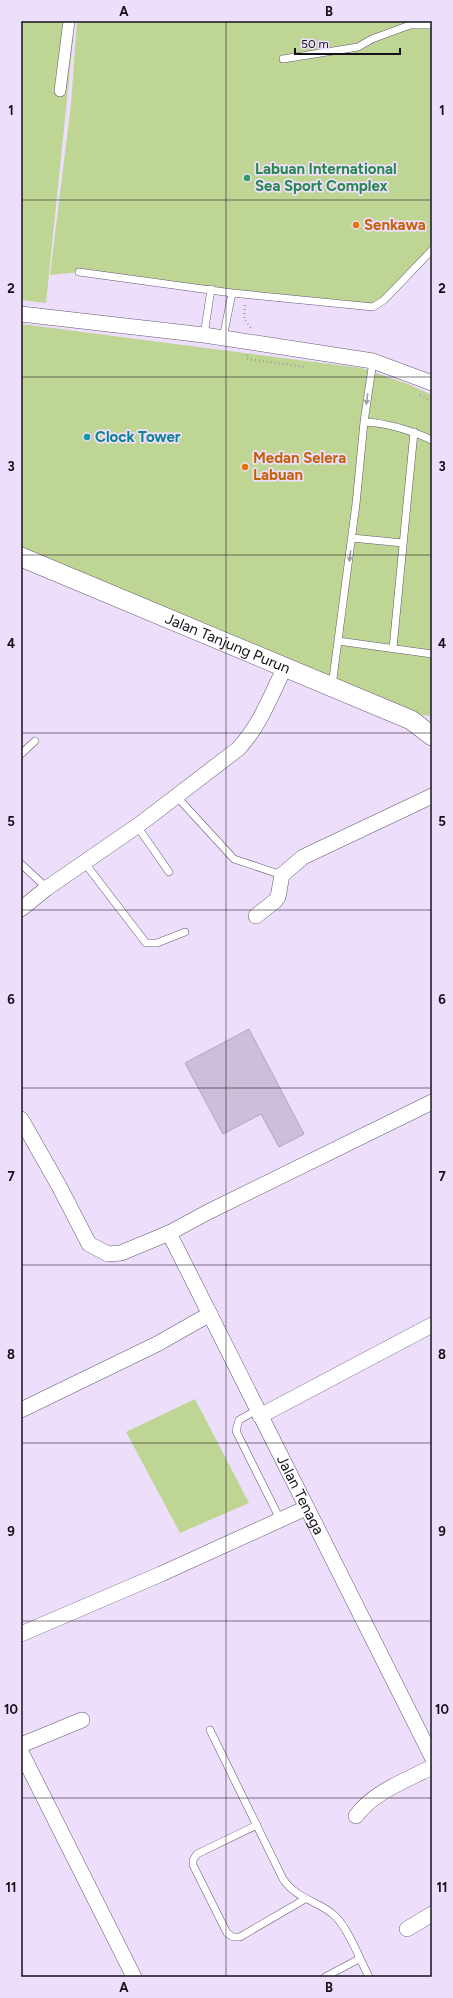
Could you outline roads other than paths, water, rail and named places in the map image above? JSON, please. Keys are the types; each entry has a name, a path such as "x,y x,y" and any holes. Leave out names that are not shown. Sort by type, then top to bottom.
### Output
{"street":[{"path":"60,90 69,21"},
{"path":"21,314 204,335 373,361 432,383"},
{"name":"Jalan Tanjung Purun","path":"21,557 285,666 332,688 411,720 432,736"},
{"path":"21,909 47,888 137,826 238,749 249,738 285,666"},
{"path":"411,720 432,721"},
{"path":"256,916 278,897 282,875 303,857 432,796"},
{"path":"21,1119 59,1186 89,1244 108,1254 121,1253 169,1233 215,1208 432,1102"},
{"name":"Jalan Tenaga","path":"169,1233 258,1413 432,1757"},
{"path":"21,1410 157,1344 210,1314"},
{"path":"258,1413 432,1325"},
{"path":"21,1634 161,1574 306,1508"},
{"path":"21,1745 82,1720"},
{"path":"21,1752 134,1977"},
{"path":"356,1816 362,1808 372,1800 432,1767"},
{"path":"407,1929 432,1914"}],"lane":[{"path":"283,59 358,47 372,39 410,25 432,25"},
{"path":"79,272 232,293 373,307 384,300 432,250"},
{"path":"204,335 211,289"},
{"path":"223,339 232,293"},
{"path":"332,688 352,538 364,422 373,361"},
{"path":"364,422 383,422 414,432 432,440"},
{"path":"393,648 414,432"},
{"path":"352,538 403,543"},
{"path":"338,641 432,654"},
{"path":"21,754 35,741"},
{"path":"176,797 234,859 282,875"},
{"path":"137,826 169,872"},
{"path":"84,862 146,943 157,943 185,932"},
{"path":"21,864 47,888"},
{"path":"258,1413 239,1420 236,1431 280,1519"},
{"path":"210,1730 283,1879 288,1886 305,1899 336,1916 342,1924 369,1977"},
{"path":"257,1825 197,1854 193,1860 193,1865 227,1933 233,1937 240,1937 305,1899"},
{"path":"325,1977 359,1959"}],"place":[{"name":"Labuan International Sea Sport Complex","path":"247,178"},
{"name":"Senkawa","path":"356,225"},
{"name":"Clock Tower","path":"87,437"},
{"name":"Medan Selera Labuan","path":"245,467"}]}
